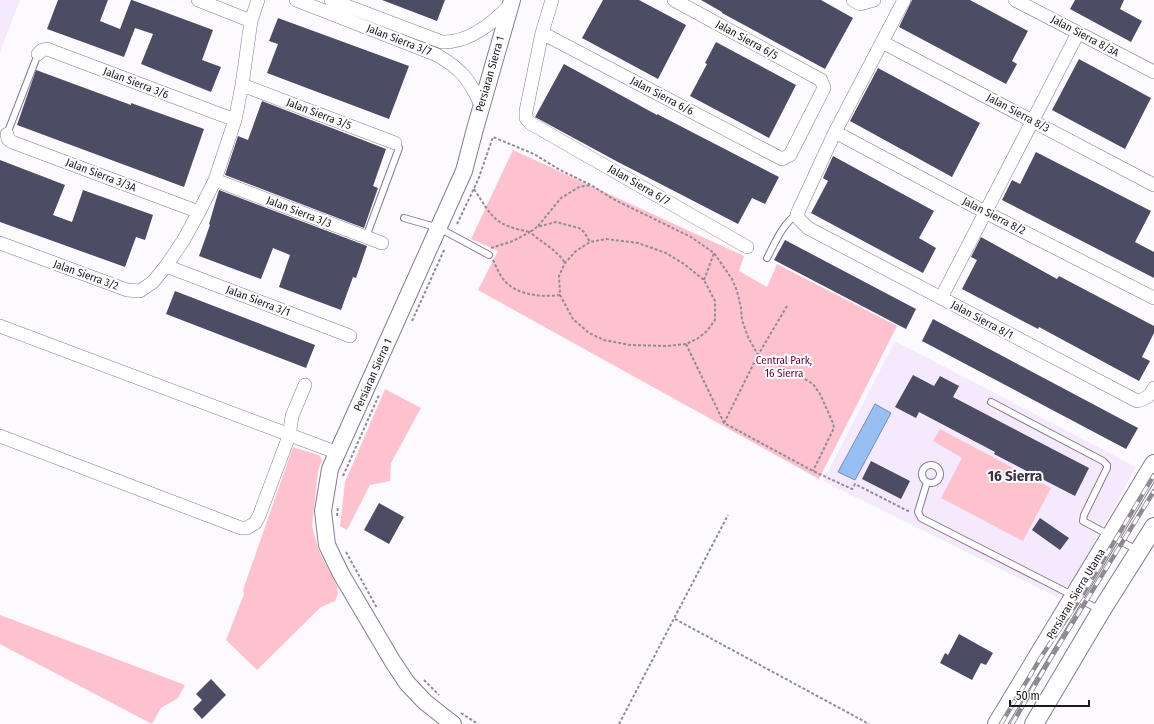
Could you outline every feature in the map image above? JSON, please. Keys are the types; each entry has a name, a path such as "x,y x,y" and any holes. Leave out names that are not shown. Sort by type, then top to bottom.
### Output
{"main road":[{"name":"Persiaran Sierra Utama","path":"997,724 1055,624 1075,596 1154,464"},
{"path":"1034,724 1101,611 1154,527"}],"street":[{"path":"198,0 251,21"},
{"name":"Jalan Sierra 3/2","path":"0,243 127,290 140,291 153,282 183,241 215,180 236,120 251,21 258,0"},
{"name":"Jalan Sierra 3/7","path":"296,0 331,5 390,22 442,42 453,42 488,26 511,3"},
{"path":"542,32 552,0"},
{"name":"Jalan Sierra 6/5","path":"674,0 821,80 824,88 790,155 782,159"},
{"path":"853,0 860,4 874,0"},
{"path":"797,214 835,132 904,0"},
{"name":"Jalan Sierra 8/3A","path":"1015,0 1154,72"},
{"name":"Persiaran Sierra 1","path":"456,717 425,702 406,683 341,574 327,545 323,511 330,469 464,172 481,105 511,3"},
{"name":"Jalan Sierra 3/7","path":"331,5 386,35 437,55 447,61 464,75 474,90 481,105"},
{"path":"386,35 390,22"},
{"path":"476,32 500,40"},
{"name":"Jalan Sierra 6/7","path":"542,32 526,111 526,118 530,123 747,247"},
{"name":"Jalan Sierra 6/6","path":"542,32 782,159"},
{"path":"940,298 1078,33"},
{"path":"437,55 442,42"},
{"name":"Jalan Sierra 8/3","path":"882,42 1154,185"},
{"name":"Jalan Sierra 3/6","path":"38,54 42,50 47,49 236,120"},
{"path":"464,75 488,84"},
{"name":"Jalan Sierra 3/5","path":"242,85 395,143"},
{"name":"Jalan Sierra 8/2","path":"835,132 985,212 1154,298"},
{"name":"Jalan Sierra 3/3A","path":"7,134 8,139 12,142 199,212"},
{"name":"Jalan Sierra 3/3","path":"215,180 382,243"},
{"name":"Jalan Sierra 8/1","path":"797,214 799,219 808,228 1137,401 1147,398 1154,388"},
{"name":"Jalan Sierra 3/1","path":"166,266 350,336"},
{"path":"0,326 338,454"},
{"path":"0,436 234,525 247,528 254,523 259,516 289,436 292,416 305,385"}],"lane":[{"path":"7,134 38,54"},
{"path":"366,237 399,148 395,143"},
{"path":"767,258 782,228 797,214"},
{"path":"404,218 439,228 489,254"},
{"path":"991,402 1103,461 1107,465 1107,468 1084,515 1083,521 1139,551"},
{"path":"927,482 918,512 921,518 1075,596 1101,611"}],"path":[{"path":"457,224 474,188 493,137 534,154 560,170 591,185 613,199 691,236 714,253 732,279 737,291 742,320 758,355 803,377 813,384 820,394 834,428 813,471"},
{"path":"560,295 545,297 534,295 519,290 508,284 489,254 489,251 493,246 513,241 530,232 537,227 561,198 578,186 591,185"},
{"path":"474,188 493,217 511,228 530,232 560,255 565,263"},
{"path":"537,227 556,222 572,225 584,232 590,242"},
{"path":"606,239 642,244 666,253 684,264 704,280 715,301 715,320 707,331 697,339 686,344 667,346 630,345 604,340 589,333 573,319 560,295 559,276 565,263 576,251 590,242 606,239"},
{"path":"411,324 446,248"},
{"path":"704,280 714,253"},
{"path":"724,423 758,355 787,306"},
{"path":"686,344 724,423 813,471 852,489 855,484 921,518"},
{"path":"340,482 379,395"},
{"path":"337,518 338,504"},
{"path":"619,724 728,515"},
{"path":"346,552 381,613"},
{"path":"674,619 869,724"},
{"path":"421,677 441,697"},
{"path":"456,717 478,724"}],"shaded area":[{"path":"0,0 20,0 0,52"},
{"path":"895,341 1136,467 1063,600 823,481"}],"green space":[{"name":"Central Park, 16 Sierra","path":"513,150 744,256 739,271 767,287 777,264 897,326 819,479 478,290 498,251 471,239"},
{"path":"385,389 421,408 391,463 390,481 370,485 347,530 340,526 345,482"},
{"path":"940,429 1051,488 1023,541 941,498 962,458 933,441"},
{"path":"293,447 319,455 322,460 318,471 312,526 319,551 337,586 338,594 335,601 321,607 257,670 226,640 244,594 243,590"},
{"path":"0,615 185,685 178,698 161,708 152,724 0,644"}],"water":[{"path":"875,404 891,413 855,480 838,472"}],"building":[{"path":"58,0 108,0 100,21 120,29 132,0 213,30 202,60 221,67 211,92 141,64 153,34 135,28 124,57 47,29"},
{"path":"382,0 445,0 437,21"},
{"path":"603,0 639,0 686,25 658,79 582,38"},
{"path":"701,0 821,0 853,18 825,69"},
{"path":"912,0 970,0 1028,31 1012,61 1017,64 1006,84 899,27"},
{"path":"1075,0 1124,0 1120,9 1142,21 1131,42 1070,9"},
{"path":"278,18 409,66 389,119 267,73 278,44 269,41"},
{"path":"716,42 796,85 769,138 690,96 707,64 705,63"},
{"path":"1079,59 1151,98 1125,149 1052,110"},
{"path":"564,64 657,115 779,177 765,204 752,198 738,224 535,117"},
{"path":"878,68 980,123 952,177 850,121"},
{"path":"36,70 131,105 131,103 204,129 184,187 17,125"},
{"path":"262,101 386,149 373,186 378,188 364,228 225,175 238,136 248,140"},
{"path":"1036,152 1151,211 1135,242 1154,252 1154,278 1002,200 1012,180 1020,184"},
{"path":"833,156 934,211 919,238 936,248 923,273 811,213 828,181 823,178"},
{"path":"0,160 65,185 53,215 72,222 83,190 153,215 145,240 136,237 125,267 0,222"},
{"path":"219,190 367,246 356,278 353,277 341,310 279,287 290,255 273,248 261,279 199,256 210,225 209,224"},
{"path":"981,237 1057,279 1059,276 1154,326 1154,333 1142,357 1150,361 1139,381 1039,327 1038,329 962,289 977,260 971,257"},
{"path":"785,240 916,309 906,329 774,260"},
{"path":"175,291 315,345 306,368 166,314"},
{"path":"933,319 1138,428 1126,449 922,341"},
{"path":"913,375 934,386 940,376 959,386 953,397 1089,468 1075,496 994,454 995,452 919,412 916,418 895,407"},
{"path":"871,461 910,481 901,499 862,479"},
{"path":"379,503 404,517 389,544 364,530"},
{"path":"1040,518 1069,538 1060,550 1032,530"},
{"path":"959,634 993,653 986,665 981,663 972,680 940,663 945,653 948,655"},
{"path":"211,679 226,695 202,719 193,709 202,700 196,694"}],"railway":[{"path":"1001,724 1043,654 1083,594 1154,475"},
{"path":"1012,724 1154,491"}],"district":[{"name":"16 Sierra","path":"1015,476"}]}
